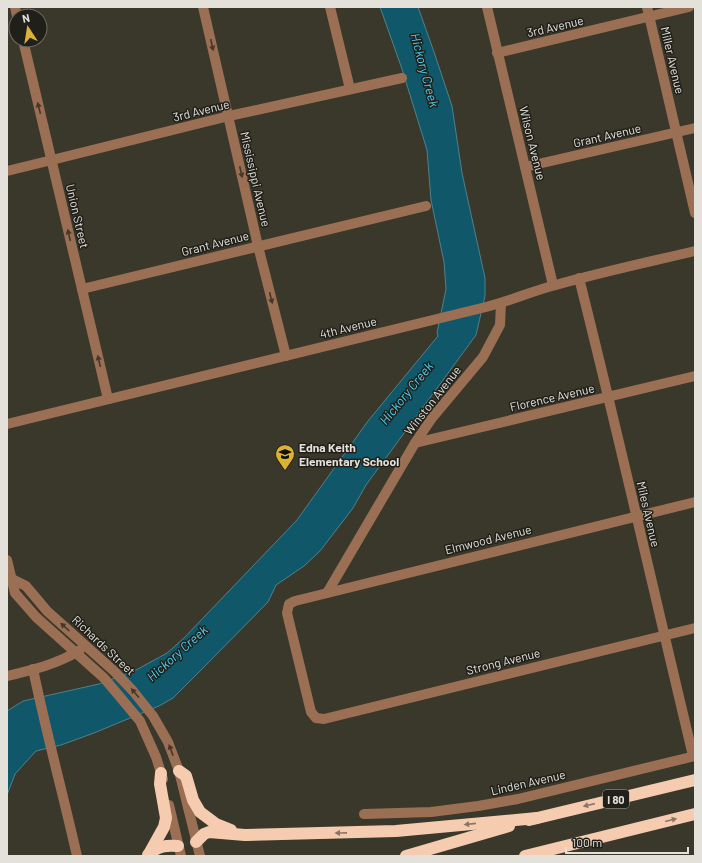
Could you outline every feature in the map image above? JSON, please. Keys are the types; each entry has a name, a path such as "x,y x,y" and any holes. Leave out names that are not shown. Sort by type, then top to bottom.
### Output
{"highway":[{"path":"179,771 186,776 193,800 200,812 216,824 245,835"},
{"path":"148,855 164,827 166,818 160,784 161,773"},
{"name":"I 80","path":"406,856 537,818 695,780"},
{"path":"525,856 695,814"},
{"path":"196,842 204,834 209,832 245,835 396,831 537,818"},
{"path":"148,855 155,849 166,845 180,851"}],"street":[{"name":"Mississippi Avenue","path":"203,7 258,246 286,356"},
{"path":"330,7 350,89"},
{"name":"Wilson Avenue","path":"487,7 554,285"},
{"name":"3rd Avenue","path":"497,53 649,12 689,7"},
{"name":"Miller Avenue","path":"649,12 695,213"},
{"name":"Union Street","path":"25,48 108,399"},
{"name":"3rd Avenue","path":"7,171 228,116 402,78"},
{"name":"Grant Avenue","path":"525,167 695,128"},
{"name":"Grant Avenue","path":"82,289 426,206"},
{"name":"4th Avenue","path":"7,424 486,307 579,278 695,251"},
{"name":"Miles Avenue","path":"579,278 609,396 664,635 694,756"},
{"name":"Winston Avenue","path":"327,593 414,443 432,418 483,357 500,325 501,303"},
{"name":"Florence Avenue","path":"414,443 695,376"},
{"name":"Elmwood Avenue","path":"316,718 311,712 287,613 289,604 295,601 695,502"},
{"name":"Richards Street","path":"7,560 15,592 36,617 104,678 140,721 156,757 161,773 180,851"},
{"name":"Richards Street","path":"12,579 26,586 47,611 115,672 133,691 153,716 168,742 179,771 200,856"},
{"name":"Strong Avenue","path":"316,718 331,717 695,628"},
{"path":"7,676 54,662 76,653 87,646"},
{"path":"33,669 50,749 77,856"},
{"name":"Linden Avenue","path":"364,814 431,812 518,799 694,756"},
{"path":"180,851 196,842"}],"water":[{"name":"Hickory Creek","path":"380,7 418,7 452,106 462,173 485,278 485,296 476,335 366,485 353,508 320,551 304,566 276,585 268,602 173,698 159,706 94,733 61,745 36,751 15,774 7,795 7,711 23,701 99,684 136,670 167,653 183,639 297,520 368,421 438,336 437,333 446,289 444,262 431,200 427,150 402,69"}],"place":[{"name":"Edna Keith Elementary School","path":"285,471"}]}
